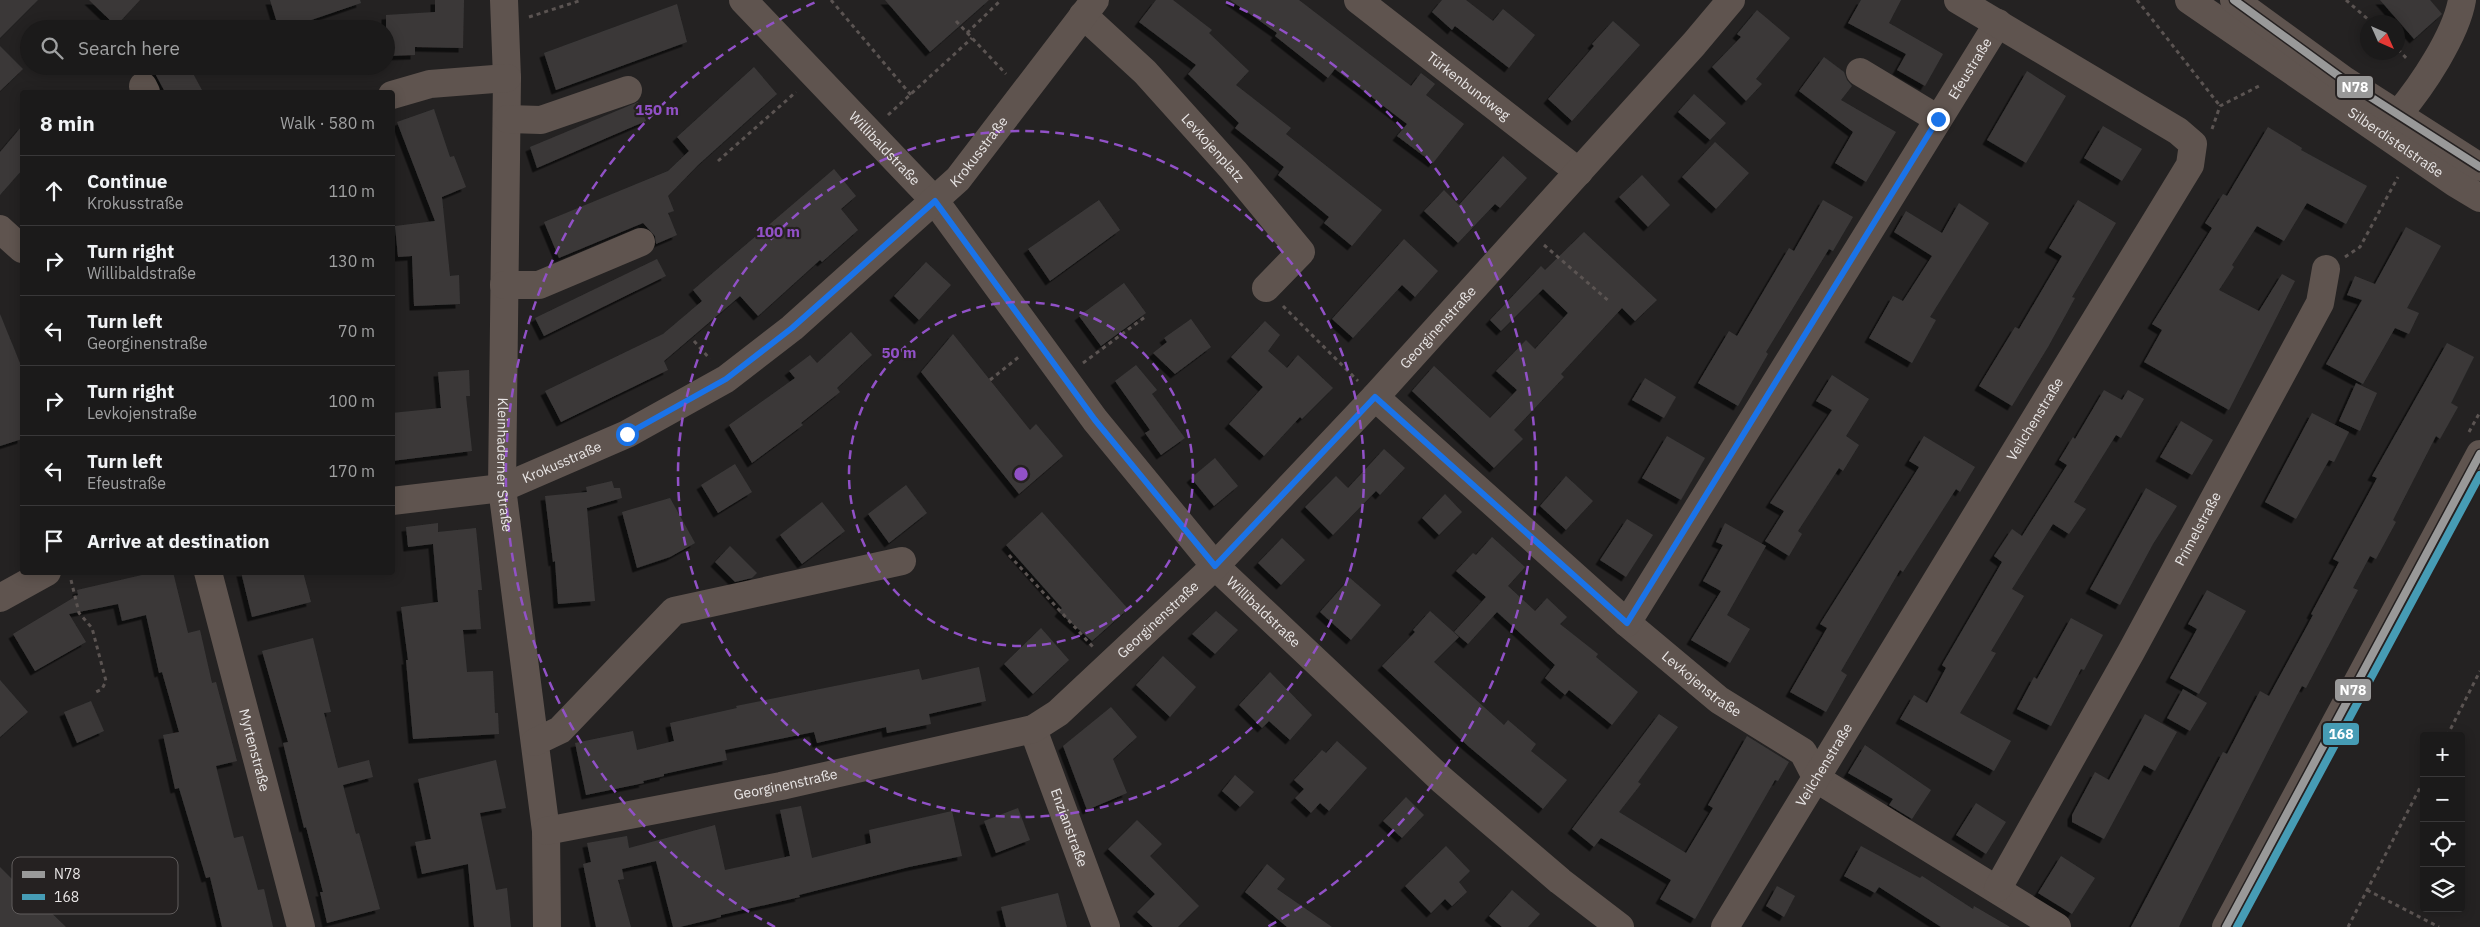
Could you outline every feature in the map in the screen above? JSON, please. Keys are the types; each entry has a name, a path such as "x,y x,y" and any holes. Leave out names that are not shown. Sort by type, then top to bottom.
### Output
{"street":[{"name":"Willibaldstraße","path":"743,0 935,201 1095,420 1215,566 1442,780 1560,881 1620,927"},
{"name":"Türkenbundweg","path":"1358,0 1579,172"},
{"name":"Georginenstraße","path":"546,831 781,786 1032,729 1058,713 1215,566 1375,397 1694,44 1731,0"},
{"path":"1958,0 2178,131 2193,144"},
{"name":"Silberdistelstraße","path":"2189,0 2455,183 2480,198"},
{"name":"Silberdistelstraße","path":"2234,0 2344,80 2399,113 2480,167"},
{"path":"2399,113 2415,94 2429,72 2459,16 2462,0"},
{"name":"Krokusstraße","path":"395,501 502,488 627,434 726,379 792,328 958,179 1089,8"},
{"name":"Levkojenplatz","path":"1089,8 1234,171 1301,252 1266,288"},
{"name":"Kleinhaderner Straße","path":"504,12 507,119 502,488 546,831 547,927"},
{"name":"Efeustraße","path":"1627,623 1998,23"},
{"path":"1860,72 1938,119"},
{"path":"395,95 430,84 507,78"},
{"path":"507,119 541,120 628,90"},
{"name":"Veilchenstraße","path":"1725,927 2190,165 2193,144"},
{"path":"0,229 20,247"},
{"path":"504,285 539,285 641,242"},
{"name":"Primelstraße","path":"1998,888 2131,652 2320,302 2326,269"},
{"name":"Levkojenstraße","path":"1375,397 1627,623 1719,700 1803,752 1817,779"},
{"path":"2226,927 2480,454"},
{"path":"535,742 560,730 674,611 902,561"},
{"path":"0,598 42,575"},
{"name":"Myrtenstraße","path":"209,575 301,927"},
{"name":"Enzianstraße","path":"1032,729 1106,927"},
{"path":"1817,779 1998,888 2057,927"}],"path":[{"path":"504,12 582,0"},
{"path":"831,0 911,95"},
{"path":"967,33 1001,0"},
{"path":"2137,0 2220,106"},
{"path":"2346,0 2363,15"},
{"path":"956,21 1024,93"},
{"path":"870,133 972,38"},
{"path":"718,162 815,75"},
{"path":"2193,144 2209,137 2220,106 2261,85"},
{"path":"2326,269 2360,247 2398,176"},
{"path":"1527,230 1610,302"},
{"path":"1266,288 1375,397"},
{"path":"1064,377 1145,318"},
{"path":"990,380 1038,342"},
{"path":"1009,555 1109,665"},
{"path":"70,575 79,613 92,628 106,681 102,689 94,694"},
{"path":"2449,732 2480,672"},
{"path":"2348,927 2420,788"},
{"path":"2367,890 2439,927"}],"building":[{"path":"0,0 38,0 0,38"},
{"path":"89,0 140,0 122,20 110,20"},
{"path":"270,0 360,0 361,3 311,20 276,20"},
{"path":"435,0 464,0 463,48 415,47 415,55 395,56 395,20 386,20 386,15 435,12"},
{"path":"885,0 989,0 930,52"},
{"path":"1156,0 1173,0 1212,30 1209,33 1249,71 1236,85 1291,128 1286,134 1382,210 1352,246 1324,223 1329,217 1278,175 1284,167 1235,128 1239,123 1188,74 1196,65 1139,22"},
{"path":"1230,0 1299,0 1411,86 1421,73 1435,84 1426,95 1464,124 1433,163 1397,136 1407,124 1335,69 1328,78 1275,36 1277,33"},
{"path":"1442,0 1466,0 1493,21 1503,9 1535,35 1509,68 1455,26 1452,30 1432,12"},
{"path":"1861,0 1901,0 1889,23 1943,54 1925,86 1897,70 1906,54 1848,23"},
{"path":"2380,0 2430,0 2442,14 2414,39 2405,29 2405,15 2393,15"},
{"path":"677,4 687,42 556,90 544,53"},
{"path":"1757,10 1790,38 1756,79 1762,84 1746,101 1712,67 1741,37 1737,34"},
{"path":"1613,21 1640,45 1572,121 1548,99"},
{"path":"0,46 20,66 20,72 0,91"},
{"path":"1824,57 1844,72 1852,86 1841,100 1896,132 1866,182 1835,163 1853,132 1799,91"},
{"path":"754,67 777,94 698,165 668,196 674,211 668,213 677,235 656,244 655,236 643,223 559,258 544,222 668,171 689,151 677,137"},
{"path":"2027,71 2066,96 2026,163 1987,140"},
{"path":"156,75 194,75 202,90 164,90"},
{"path":"1694,94 1726,123 1710,140 1678,112"},
{"path":"638,102 646,121 537,168 530,147"},
{"path":"434,109 450,157 454,156 466,187 442,197 450,276 459,275 460,304 414,306 412,256 398,257 395,226 435,221 397,122"},
{"path":"2103,126 2142,149 2122,181 2084,158"},
{"path":"2268,127 2302,148 2301,150 2367,186 2346,224 2307,203 2284,241 2257,226 2232,265 2234,267 2219,290 2259,311 2282,274 2295,281 2229,410 2144,362 2162,330 2152,324 2212,228 2205,223 2223,194 2227,196"},
{"path":"20,128 20,172 0,195 0,152"},
{"path":"1715,142 1749,173 1716,209 1682,177"},
{"path":"1503,156 1527,178 1500,208 1495,204 1458,243 1424,211 1444,190 1459,205"},
{"path":"834,169 856,196 841,209 858,230 822,262 820,260 758,316 740,296 664,361 668,370 561,422 545,391 663,334 702,301 693,290"},
{"path":"1642,175 1670,205 1648,227 1619,197"},
{"path":"1099,200 1120,230 1050,281 1028,249"},
{"path":"1823,200 1853,217 1833,251 1829,249 1766,352 1768,354 1738,406 1698,383 1729,331 1737,336 1789,248 1794,251"},
{"path":"2078,200 2116,223 2072,297 2075,298 2048,347 2012,406 1979,386 2015,327 2019,329 2062,256 2049,248"},
{"path":"1959,203 1989,223 1930,317 1936,320 1912,363 1869,338 1893,296 1903,301 1932,256 1894,232 1906,211 1942,233"},
{"path":"2406,227 2441,246 2407,308 2419,313 2409,334 2395,328 2363,384 2326,364 2362,300 2347,295 2355,276 2375,284"},
{"path":"1584,232 1657,300 1635,321 1622,308 1561,374 1564,377 1514,430 1523,439 1494,468 1412,391 1434,366 1490,418 1517,390 1496,371 1526,340 1535,349 1568,313 1543,289 1501,331 1490,320 1541,266 1545,270"},
{"path":"1404,239 1438,271 1415,297 1402,285 1353,338 1332,319"},
{"path":"657,259 666,276 544,336 535,318"},
{"path":"926,262 951,285 919,320 894,296"},
{"path":"1124,283 1146,313 1101,346 1079,316"},
{"path":"0,314 20,363 20,440 0,446"},
{"path":"1191,319 1211,347 1175,374 1153,353 1167,342 1164,338"},
{"path":"1265,321 1280,335 1268,351 1287,368 1298,355 1333,388 1302,419 1300,417 1264,456 1229,424 1263,387 1231,357"},
{"path":"851,332 872,355 837,388 840,392 801,423 803,425 752,463 729,425 795,378 789,371 810,355 817,363"},
{"path":"953,334 1030,430 1036,424 1063,456 1019,494 921,372"},
{"path":"2447,343 2474,357 2451,403 2458,407 2440,439 2436,436 2393,520 2396,522 2376,559 2370,556 2353,588 2358,590 2306,688 2302,686 2179,927 2131,927 2223,752 2227,754 2260,691 2269,696 2313,615 2311,614 2339,562 2333,559 2377,478 2372,476"},
{"path":"1136,365 1157,390 1152,394 1185,438 1161,455 1145,433 1150,430 1115,381"},
{"path":"469,370 470,396 466,396 472,451 395,461 395,413 441,408 438,372"},
{"path":"1832,375 1869,399 1846,436 1859,445 1843,471 1839,468 1798,531 1802,534 1789,556 1765,541 1784,511 1770,503 1832,410 1816,401"},
{"path":"1645,378 1676,397 1664,418 1632,400"},
{"path":"2356,383 2377,393 2360,431 2339,421"},
{"path":"2104,390 2122,400 2128,390 2144,399 2121,438 2116,435 2074,502 2086,509 2069,534 2053,524 2012,589 2024,596 1991,651 1996,653 1960,713 2011,741 1994,771 1900,719 1914,695 1927,703 1946,668 1942,665 2002,562 1994,556 2012,529 2022,536 2067,465 2059,460 2073,437 2075,439"},
{"path":"2312,413 2349,432 2334,462 2329,460 2296,519 2265,502"},
{"path":"2181,421 2213,440 2192,475 2160,457"},
{"path":"1667,436 1705,458 1681,500 1642,478"},
{"path":"1924,436 1975,467 1960,492 1956,489 1903,572 1900,570 1841,671 1847,675 1826,712 1790,692 1827,628 1820,624 1919,467 1909,461"},
{"path":"1384,449 1405,468 1380,495 1376,491 1333,535 1305,507 1336,476 1348,488"},
{"path":"1215,458 1238,486 1214,506 1191,478"},
{"path":"735,464 752,492 718,513 701,485"},
{"path":"1566,476 1593,501 1566,530 1540,506"},
{"path":"612,481 614,488 620,488 622,498 587,508 595,601 558,604 555,561 553,562 545,496 587,492 586,487"},
{"path":"906,485 927,513 889,543 868,514"},
{"path":"2146,488 2177,506 2153,544 2120,605 2090,589"},
{"path":"1445,494 1462,512 1439,535 1422,518"},
{"path":"670,498 695,543 670,557 637,568 622,512"},
{"path":"822,502 845,531 802,564 780,535"},
{"path":"1042,512 1128,609 1092,641 1059,612 1062,608 1006,545"},
{"path":"1627,519 1653,535 1626,577 1600,560"},
{"path":"438,523 438,532 476,528 482,590 478,590 481,629 463,630 467,672 493,671 495,713 498,713 499,734 413,739 406,660 408,660 401,607 438,602 433,544 408,547 406,527"},
{"path":"1725,523 1766,546 1727,615 1750,629 1730,663 1691,640 1721,591 1703,581 1723,545 1716,542"},
{"path":"1492,537 1525,567 1508,586 1535,611 1547,598 1567,617 1560,624 1598,654 1596,657 1638,692 1612,725 1569,690 1565,695 1545,678 1555,665 1497,612 1468,644 1454,632 1486,597 1456,571 1473,553 1476,555"},
{"path":"1282,538 1305,560 1281,585 1258,563"},
{"path":"730,546 757,573 752,578 735,582 715,562"},
{"path":"142,575 174,575 188,633 200,630 212,683 216,682 237,761 216,766 234,838 243,836 258,890 264,889 273,927 222,927 210,877 206,878 179,788 175,789 163,735 179,732 162,672 159,673 146,615 122,621 118,604 69,614 86,642 35,671 13,634 78,595 77,590"},
{"path":"242,575 304,575 311,602 252,617"},
{"path":"1350,578 1381,605 1351,640 1320,612"},
{"path":"2207,590 2246,611 2199,694 2170,678 2197,629 2188,624"},
{"path":"1216,611 1238,630 1215,654 1192,634"},
{"path":"1430,611 1459,637 1434,662 1504,725 1508,720 1536,744 1531,751 1567,780 1543,809 1468,746 1382,666 1415,632 1413,630"},
{"path":"2071,618 2103,635 2084,670 2081,669 2051,726 2017,709 2034,677 2037,679"},
{"path":"1041,628 1069,660 1033,694 1004,664"},
{"path":"313,638 331,712 324,713 338,768 369,760 373,777 343,785 356,834 359,833 380,909 327,923 320,892 323,892 306,827 304,828 283,743 288,742 262,651"},
{"path":"1163,656 1196,687 1170,717 1136,685"},
{"path":"979,667 986,701 929,714 931,724 887,733 886,727 817,743 814,732 725,750 727,760 664,774 664,776 643,781 644,783 586,795 575,743 633,731 637,750 674,741 670,723 737,708 736,706 919,669 922,680"},
{"path":"1270,672 1312,715 1290,740 1269,721 1262,728 1239,705"},
{"path":"0,680 28,712 0,737"},
{"path":"2183,689 2207,703 2190,731 2167,718"},
{"path":"91,701 104,731 77,743 64,712"},
{"path":"1111,707 1137,737 1113,759 1127,793 1087,810 1063,746"},
{"path":"1659,714 1678,727 1638,782 1641,784 1619,812 1686,853 1713,808 1708,805 1747,736 1789,762 1778,781 1775,780 1695,919 1660,899 1671,880 1601,838 1594,847 1572,829"},
{"path":"2145,714 2177,732 2155,771 2144,765 2104,839 2072,822 2072,815 2095,772 2109,780"},
{"path":"1337,741 1367,768 1329,811 1320,803 1311,813 1295,798 1304,789 1294,780 1322,750 1326,753"},
{"path":"1865,745 1931,790 1912,819 1889,805 1893,799 1848,773"},
{"path":"496,760 506,808 480,813 496,890 507,888 511,927 474,927 468,864 422,874 415,842 431,839 418,779"},
{"path":"1235,775 1254,792 1240,807 1222,791"},
{"path":"1406,797 1424,815 1402,838 1383,821"},
{"path":"1976,803 2006,822 1986,854 1956,835"},
{"path":"801,806 812,858 871,843 869,830 952,811 962,856 909,867 680,927 673,927 656,861 622,869 624,879 618,880 631,927 596,927 583,864 591,862 587,843 627,836 629,848 715,825 725,870 790,856 780,810"},
{"path":"1018,808 1030,840 996,853 984,821"},
{"path":"1137,820 1162,844 1150,856 1199,906 1178,927 1153,927 1137,912 1155,894 1108,849"},
{"path":"1446,846 1470,871 1459,882 1467,892 1452,906 1445,899 1431,913 1405,886"},
{"path":"1861,846 1920,878 1922,876 1973,909 1974,906 2010,927 1941,927 1879,887 1875,893 1844,876"},
{"path":"2061,856 2095,878 2072,914 2038,893"},
{"path":"1267,864 1285,879 1277,889 1332,927 1287,927 1245,892"},
{"path":"0,867 12,879 12,914 52,914 66,927 0,927"},
{"path":"1777,886 1795,896 1784,917 1766,906"},
{"path":"1512,890 1540,914 1528,927 1502,927 1489,916"},
{"path":"1058,893 1067,927 1006,927 1001,907"}],"transit line":[{"name":"N78","path":"2234,0 2344,80 2480,167"},
{"name":"N78","path":"2226,927 2480,454"},
{"name":"168","path":"2237,927 2480,475"}],"route":[{"path":"627,434 726,379 792,328 935,201 1095,420 1215,566 1375,397 1627,623 1938,119"}]}
